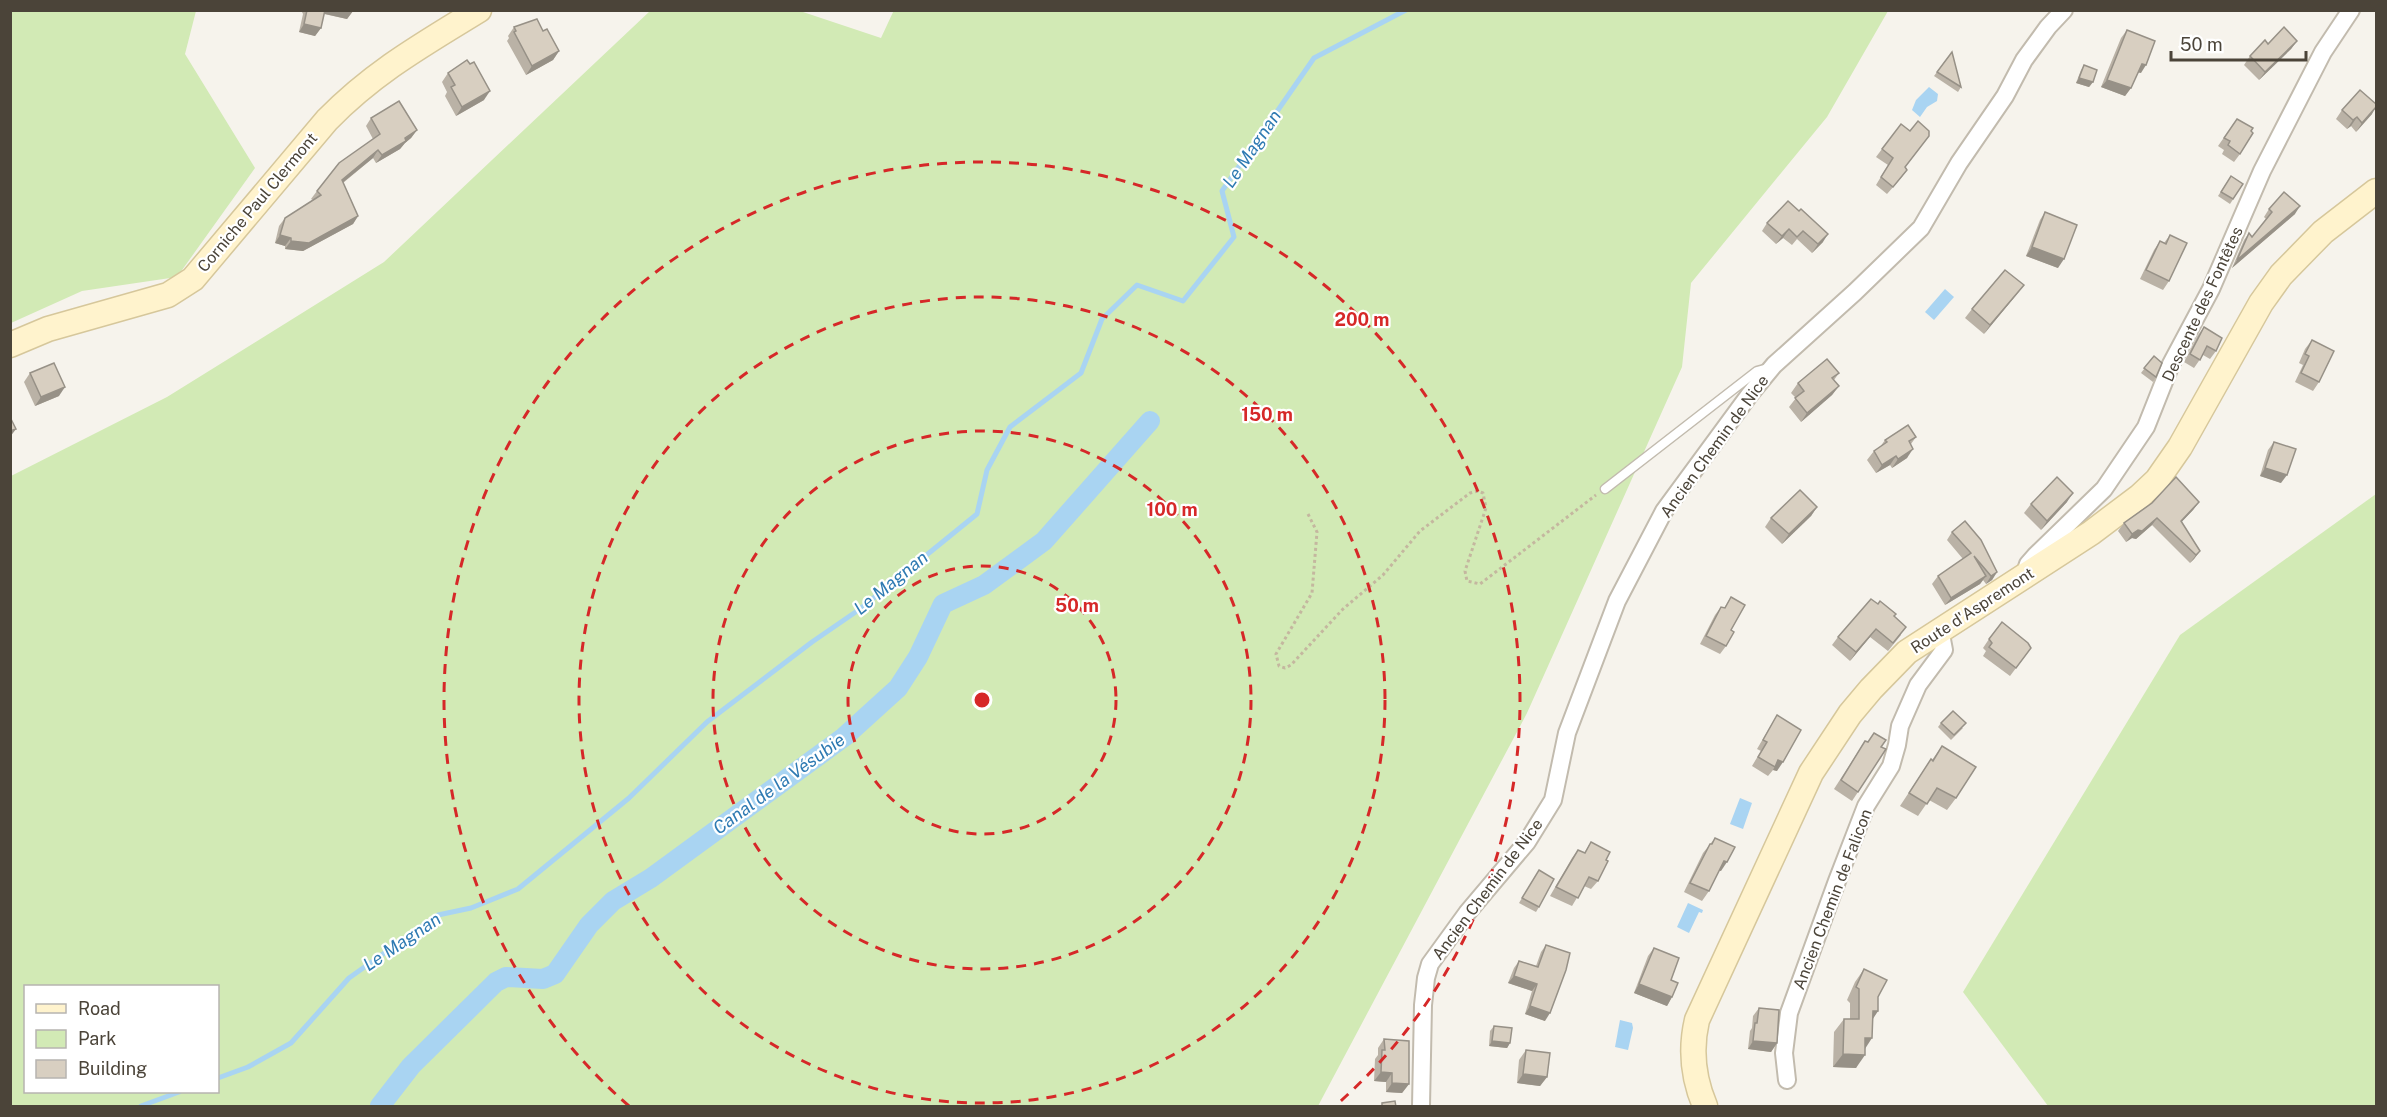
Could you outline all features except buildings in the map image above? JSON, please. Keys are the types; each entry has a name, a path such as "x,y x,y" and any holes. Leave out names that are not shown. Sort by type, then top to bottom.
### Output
{"street":[{"name":"Corniche Paul Clermont","path":"10,345 48,329 168,295 193,279 346,100 382,71 479,10"},
{"name":"Ancien Chemin de Nice","path":"1421,1107 1423,1005 1430,964 1467,913 1527,842 1553,800 1567,733 1617,601 1664,511 1676,492 1774,365 1855,292 1921,228 1959,163 2005,96 2024,60 2048,27 2064,10"},
{"name":"Descente des Fontêtes","path":"2024,576 2028,564 2035,556 2104,489 2146,427 2172,364 2211,289 2262,171 2323,52 2351,10"},
{"name":"Route d'Aspremont","path":"1705,1107 1695,1080 1693,1059 1693,1036 1697,1020 1811,773 1838,728 1870,689 1907,652 2117,514 2157,480 2180,447 2261,303 2281,275 2323,232 2376,191"},
{"name":"Ancien Chemin de Falicon","path":"1787,1080 1784,1053 1789,1013 1862,814 1891,766 1900,726 1918,684 1944,650 1940,629"}],"lane":[{"path":"1605,489 1758,371 1774,365"}],"path":[{"path":"1308,514 1317,532 1312,592 1276,654 1279,666 1285,668 1291,665 1343,609 1383,575 1420,531 1470,493 1478,491 1484,493 1486,500 1486,508 1465,571 1467,581 1480,584 1605,489"}],"green space":[{"path":"894,10 1888,11 1827,117 1691,283 1682,367 1527,713 1318,1106 11,1106 11,476 167,397 384,262 650,11 800,11 881,38"},
{"path":"11,11 196,11 185,54 255,168 177,277 82,291 11,323"},
{"path":"2376,494 2376,1106 2048,1106 1963,992 2180,635"}],"water":[{"path":"1929,87 1938,94 1937,101 1927,107 1920,117 1912,110 1916,100"},
{"path":"1945,289 1954,297 1934,320 1925,312"},
{"path":"1740,798 1752,803 1743,829 1730,824"},
{"path":"1688,903 1703,910 1702,913 1699,912 1689,933 1677,927"},
{"path":"1620,1020 1632,1023 1628,1050 1615,1047"}],"waterway":[{"name":"Le Magnan","path":"219,1078 248,1067 291,1043 349,978 438,915 471,908 518,889 629,798 707,722 812,642 860,609 977,514 987,470 1010,427 1081,373 1102,319 1137,285 1183,301 1234,237 1222,191 1314,58 1406,10"},
{"name":"Canal de la Vésubie","path":"380,1106 411,1066 496,982 506,977 543,979 555,974 589,925 613,901 651,878 844,737 898,688 918,657 943,604 984,585 1044,541 1150,421"},
{"name":"Le Magnan","path":"141,1106 176,1093"}]}
